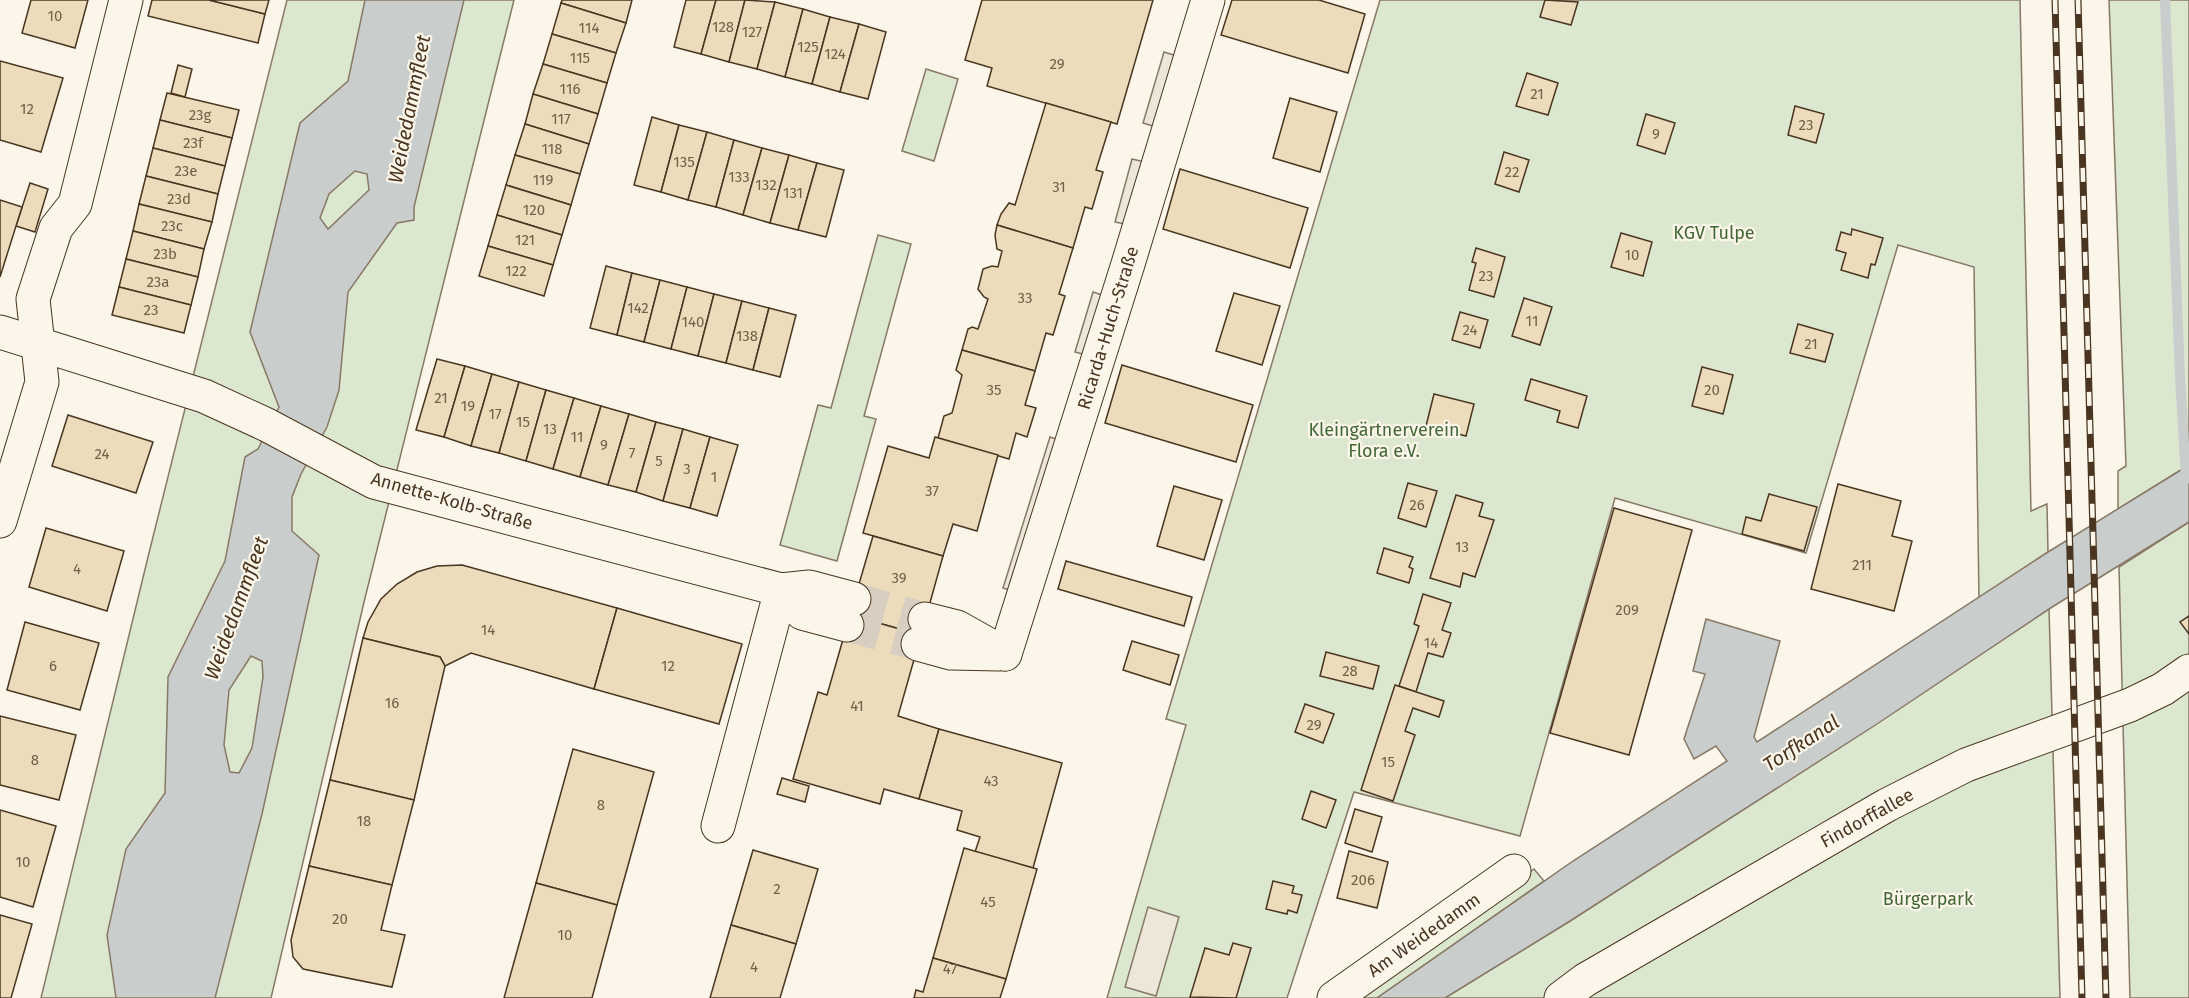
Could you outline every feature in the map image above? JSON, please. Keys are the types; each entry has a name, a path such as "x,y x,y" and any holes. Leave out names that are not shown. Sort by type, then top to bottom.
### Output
{"street":[{"path":"0,521 42,382 33,299 56,228 75,204 126,0"},
{"name":"Ricarda-Huch-Straße","path":"922,631 951,653 1005,654 1128,264 1208,0"},
{"name":"Annette-Kolb-Straße","path":"0,332 204,396 267,425 374,482 781,590 809,587 851,612"},
{"path":"718,826 781,590"},
{"name":"Findorffallee","path":"1561,998 1595,975 1887,805 1966,765 2130,705 2189,671"},
{"name":"Am Weidedamm","path":"1334,998 1514,871"}],"green space":[{"path":"287,0 514,0 365,598 271,998 41,998 148,557"},
{"path":"1380,0 2020,0 2031,511 2047,504 2048,552 1979,598 1974,267 1898,245 1806,553 1615,498 1520,836 1354,792 1287,998 1107,998 1186,725 1166,719"},
{"path":"2109,0 2189,0 2189,465 2118,509 2118,471 2126,466"},
{"path":"926,69 958,79 934,161 902,151"},
{"path":"878,235 911,244 864,416 876,419 837,561 780,545 818,405 831,408"},
{"path":"2189,522 2189,998 2130,998 2119,567"},
{"name":"Bürgerpark","path":"2049,609 2060,998 1445,998 1570,921"},
{"path":"1534,869 1544,881 1377,998 1350,998 1435,941"}],"shaded area":[{"path":"1164,52 1177,56 1156,127 1143,123"},
{"path":"1132,159 1145,162 1129,225 1115,222"},
{"path":"1093,292 1108,297 1090,356 1075,352"},
{"path":"1050,437 1065,442 1019,593 1003,588"},
{"path":"1148,907 1179,917 1156,996 1125,987"}],"water":[{"name":"Weidedammfleet","path":"365,0 464,0 414,207 414,220 397,223 348,292 339,390 327,427 301,474 292,497 292,531 319,555 262,814 215,998 116,998 107,935 126,849 165,793 168,677 225,561 245,457 258,449 279,407 250,332 300,123 348,81","holes":["355,171 367,174 369,190 328,229 320,218 329,194","251,656 262,661 263,677 252,748 239,773 230,772 224,745 229,690"]},
{"name":"Torfkanal","path":"2189,465 2189,522 2049,609 1877,724 1570,921 1445,998 1377,998 1573,861 1727,761 1716,746 1694,759 1684,739 1705,674 1693,671 1706,619 1780,641 1754,737 1757,742 2048,552"}],"building":[{"path":"31,0 88,0 75,48 22,33"},
{"path":"152,0 209,0 265,14 258,43 148,16"},
{"path":"209,0 269,0 265,14"},
{"path":"562,0 632,0 626,23 561,3"},
{"path":"686,0 716,0 701,54 674,47"},
{"path":"716,0 745,0 729,62 701,54"},
{"path":"745,0 775,2 757,69 729,62"},
{"path":"982,0 1153,0 1117,124 987,86 992,68 965,60"},
{"path":"1232,0 1319,0 1365,14 1348,73 1221,35"},
{"path":"1545,0 1578,2 1571,25 1540,17"},
{"path":"775,2 803,9 785,77 757,69"},
{"path":"561,3 626,23 616,53 552,34"},
{"path":"803,9 830,17 812,84 785,77"},
{"path":"830,17 859,24 840,92 812,84"},
{"path":"859,24 886,32 868,99 840,92"},
{"path":"552,34 616,53 607,83 543,64"},
{"path":"0,61 63,78 41,152 0,140"},
{"path":"543,64 607,83 598,114 533,94"},
{"path":"178,65 192,69 185,97 171,93"},
{"path":"1527,73 1558,83 1548,115 1516,106"},
{"path":"167,93 239,110 232,138 160,120"},
{"path":"533,94 598,114 589,144 525,124"},
{"path":"1290,98 1337,112 1320,172 1273,158"},
{"path":"1046,103 1111,122 1096,170 1103,172 1092,209 1085,207 1073,248 997,225 1009,203 1015,205"},
{"path":"1795,106 1824,114 1816,143 1788,135"},
{"path":"1646,114 1675,123 1665,154 1637,145"},
{"path":"652,117 679,125 661,192 634,185"},
{"path":"160,120 232,138 225,166 153,148"},
{"path":"525,124 589,144 580,174 515,155"},
{"path":"679,125 707,132 688,200 661,192"},
{"path":"707,132 734,140 716,207 688,200"},
{"path":"734,140 762,148 743,215 716,207"},
{"path":"153,148 225,166 218,194 146,176"},
{"path":"762,148 789,155 770,223 743,215"},
{"path":"1504,152 1529,160 1519,192 1495,184"},
{"path":"515,155 580,174 571,205 506,185"},
{"path":"789,155 817,163 798,230 770,223"},
{"path":"817,163 844,170 826,237 798,230"},
{"path":"1180,169 1308,208 1290,268 1163,229"},
{"path":"146,176 218,194 212,222 139,204"},
{"path":"30,183 48,189 35,232 16,226"},
{"path":"506,185 571,205 562,235 497,215"},
{"path":"0,200 22,207 0,277"},
{"path":"139,204 212,222 204,249 133,231"},
{"path":"497,215 562,235 553,265 488,246"},
{"path":"997,225 1073,248 1059,294 1065,296 1053,335 1046,333 1035,371 962,350 968,329 972,327 978,329 988,299 978,289 983,269 998,267 1002,251 997,249 995,235"},
{"path":"1852,229 1883,238 1875,265 1871,264 1868,278 1841,270 1846,253 1836,250 1841,232 1851,235"},
{"path":"133,231 204,249 198,277 126,259"},
{"path":"1621,233 1652,242 1643,276 1611,267"},
{"path":"488,246 553,265 544,296 479,276"},
{"path":"1476,248 1505,257 1494,297 1469,290 1476,263 1472,262"},
{"path":"126,259 198,277 191,305 119,287"},
{"path":"606,266 632,273 617,335 590,328"},
{"path":"632,273 660,280 644,342 617,335"},
{"path":"660,280 687,287 671,349 644,342"},
{"path":"119,287 191,305 184,333 112,315"},
{"path":"687,287 714,294 698,356 671,349"},
{"path":"1234,293 1280,306 1262,365 1216,351"},
{"path":"714,294 742,301 726,363 698,356"},
{"path":"1524,298 1552,307 1540,345 1512,336"},
{"path":"742,301 769,308 753,370 726,363"},
{"path":"769,308 796,315 780,377 753,370"},
{"path":"1460,312 1488,320 1480,348 1452,340"},
{"path":"1798,324 1833,334 1825,362 1790,353"},
{"path":"962,350 1035,371 1025,405 1036,408 1027,437 1016,433 1009,459 938,438 944,416 952,413 962,375 956,370"},
{"path":"437,359 465,366 444,437 416,430"},
{"path":"1122,365 1253,405 1236,462 1105,423"},
{"path":"465,366 492,374 471,446 444,437"},
{"path":"1702,367 1733,375 1723,414 1692,406"},
{"path":"492,374 519,382 499,453 471,446"},
{"path":"1531,379 1587,396 1578,428 1557,422 1560,411 1525,400"},
{"path":"519,382 546,390 526,461 499,453"},
{"path":"546,390 574,398 553,469 526,461"},
{"path":"1434,394 1474,404 1466,436 1426,426"},
{"path":"574,398 601,406 580,477 553,469"},
{"path":"601,406 629,414 608,485 580,477"},
{"path":"629,414 656,422 636,492 608,485"},
{"path":"68,415 153,442 136,493 52,466"},
{"path":"656,422 683,429 663,501 636,492"},
{"path":"683,429 710,437 690,508 663,501"},
{"path":"710,437 738,445 717,516 690,508"},
{"path":"935,437 998,455 977,531 953,524 943,556 863,533 888,446 929,458"},
{"path":"1408,483 1437,491 1426,527 1398,518"},
{"path":"1838,484 1901,501 1892,536 1912,541 1894,611 1811,589"},
{"path":"1174,486 1222,500 1204,560 1157,546"},
{"path":"1769,494 1817,507 1804,551 1742,534 1746,517 1761,521"},
{"path":"1456,495 1483,503 1479,516 1494,520 1475,577 1463,573 1460,587 1430,578"},
{"path":"1614,508 1692,530 1629,755 1550,733"},
{"path":"46,528 124,551 107,611 29,587"},
{"path":"873,536 943,556 921,635 850,615"},
{"path":"1384,548 1413,557 1409,567 1413,569 1409,583 1377,573"},
{"path":"1066,561 1192,597 1184,626 1058,589"},
{"path":"462,565 617,608 594,689 471,653 445,666 440,657 363,638 368,622 381,599 397,584 417,572 437,566"},
{"path":"1423,594 1451,603 1442,630 1451,633 1443,657 1428,653 1416,692 1399,686 1419,626 1414,624"},
{"path":"617,608 742,644 719,724 594,689"},
{"path":"850,615 921,635 898,716 939,729 919,799 884,789 880,804 793,779 818,692 827,695"},
{"path":"2189,616 2189,634 2180,622"},
{"path":"25,622 99,643 80,710 7,690"},
{"path":"363,638 440,657 445,666 414,800 330,780"},
{"path":"1132,641 1179,655 1170,685 1123,670"},
{"path":"1326,652 1379,666 1373,689 1320,676"},
{"path":"1395,685 1444,701 1439,717 1413,708 1405,731 1415,735 1393,801 1361,790"},
{"path":"1305,704 1334,714 1323,743 1295,732"},
{"path":"0,716 76,735 59,800 0,785"},
{"path":"939,729 1062,763 1033,868 975,852 980,837 957,830 962,811 919,799"},
{"path":"573,749 654,772 617,905 536,883"},
{"path":"782,778 809,786 805,802 777,794"},
{"path":"330,780 414,800 392,885 309,866"},
{"path":"1311,791 1336,800 1326,828 1302,819"},
{"path":"1355,809 1382,817 1372,852 1345,843"},
{"path":"0,810 56,826 33,907 0,897"},
{"path":"964,848 1037,869 1006,979 933,958"},
{"path":"753,850 818,869 796,944 731,925"},
{"path":"1349,851 1388,862 1377,908 1337,898"},
{"path":"309,866 392,885 381,930 405,935 392,987 303,969 293,957 291,940"},
{"path":"1273,881 1294,886 1292,893 1302,895 1297,913 1288,910 1287,914 1266,909"},
{"path":"536,883 617,905 592,998 504,998"},
{"path":"0,915 32,924 11,998 0,998"},
{"path":"731,925 796,944 780,998 710,998"},
{"path":"1233,943 1251,948 1236,998 1190,997 1205,948 1229,955"},
{"path":"933,958 1006,979 1000,998 914,998 916,990 923,992"}],"waterway":[{"path":"2165,0 2186,479"}],"tunnel":[{"path":"854,599 925,619"},
{"path":"847,625 918,644"}],"railway":[{"path":"2055,0 2082,998"},
{"path":"2078,0 2106,998"}],"park label":[{"name":"KGV Tulpe","path":"1714,233"},
{"name":"Kleingärtnerverein Flora e.V.","path":"1384,440"}]}
